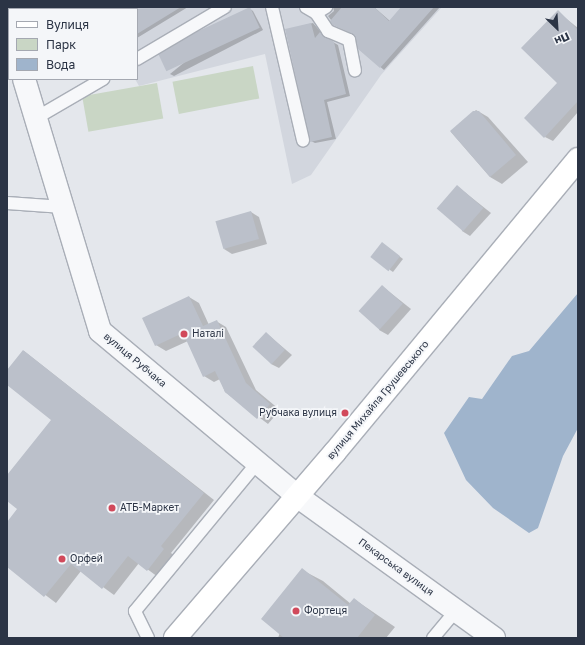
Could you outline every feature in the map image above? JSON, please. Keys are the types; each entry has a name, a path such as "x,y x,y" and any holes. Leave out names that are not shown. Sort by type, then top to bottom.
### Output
{"main road":[{"name":"вулиця Михайла Грушевського","path":"175,638 410,364 578,159"}],"street":[{"name":"вулиця Рубчака","path":"24,80 100,331 297,496"},
{"name":"Пекарська вулиця","path":"297,496 494,638"}],"lane":[{"path":"138,58 225,7"},
{"path":"272,7 303,140"},
{"path":"316,9 328,31 349,40 355,70"},
{"path":"36,118 100,80"},
{"path":"7,203 63,207"},
{"path":"148,638 135,611 257,463"},
{"path":"433,638 456,611"}],"shaded area":[{"path":"94,7 442,7 381,75 311,175 292,184 265,54 139,86 136,80 138,80 138,8"}],"green space":[{"path":"253,66 259,98 179,114 173,82"},
{"path":"157,83 163,118 88,132 82,96"}],"water":[{"path":"578,293 578,428 563,456 538,528 529,533 493,508 466,480 444,433 469,397 482,399 512,356 529,351"}],"building":[{"path":"137,7 181,7 138,33"},
{"path":"250,7 260,28 166,71 157,51"},
{"path":"342,7 374,7 389,21 401,7 434,7 380,68 358,49 355,35 333,25 330,21"},
{"path":"558,10 578,30 578,101 544,138 524,118 557,83 521,48"},
{"path":"311,23 315,38 320,32 334,42 346,94 324,100 332,137 310,142 285,29"},
{"path":"473,111 479,111 516,155 490,177 450,131"},
{"path":"457,185 483,208 463,231 437,208"},
{"path":"251,211 259,239 223,249 215,221"},
{"path":"382,242 400,256 388,271 370,257"},
{"path":"382,285 403,304 379,330 359,311"},
{"path":"189,296 203,326 217,320 246,383 270,404 257,419 225,392 215,371 203,377 183,333 155,346 142,318"},
{"path":"266,332 285,350 271,364 252,347"},
{"name":"АТБ-Маркет","path":"23,350 204,493 161,546 164,549 147,571 128,556 102,589 71,564 44,597 7,567 7,522 17,509 7,501 7,475 51,420 7,385 7,370"},
{"path":"302,568 348,605 354,598 375,615 357,638 284,638 261,619"}],"place":[{"name":"Наталі","path":"184,334"},
{"name":"Рубчака вулиця","path":"345,413"},
{"name":"АТБ-Маркет","path":"112,508"},
{"name":"Орфей","path":"62,559"},
{"name":"Фортеця","path":"296,611"}]}
